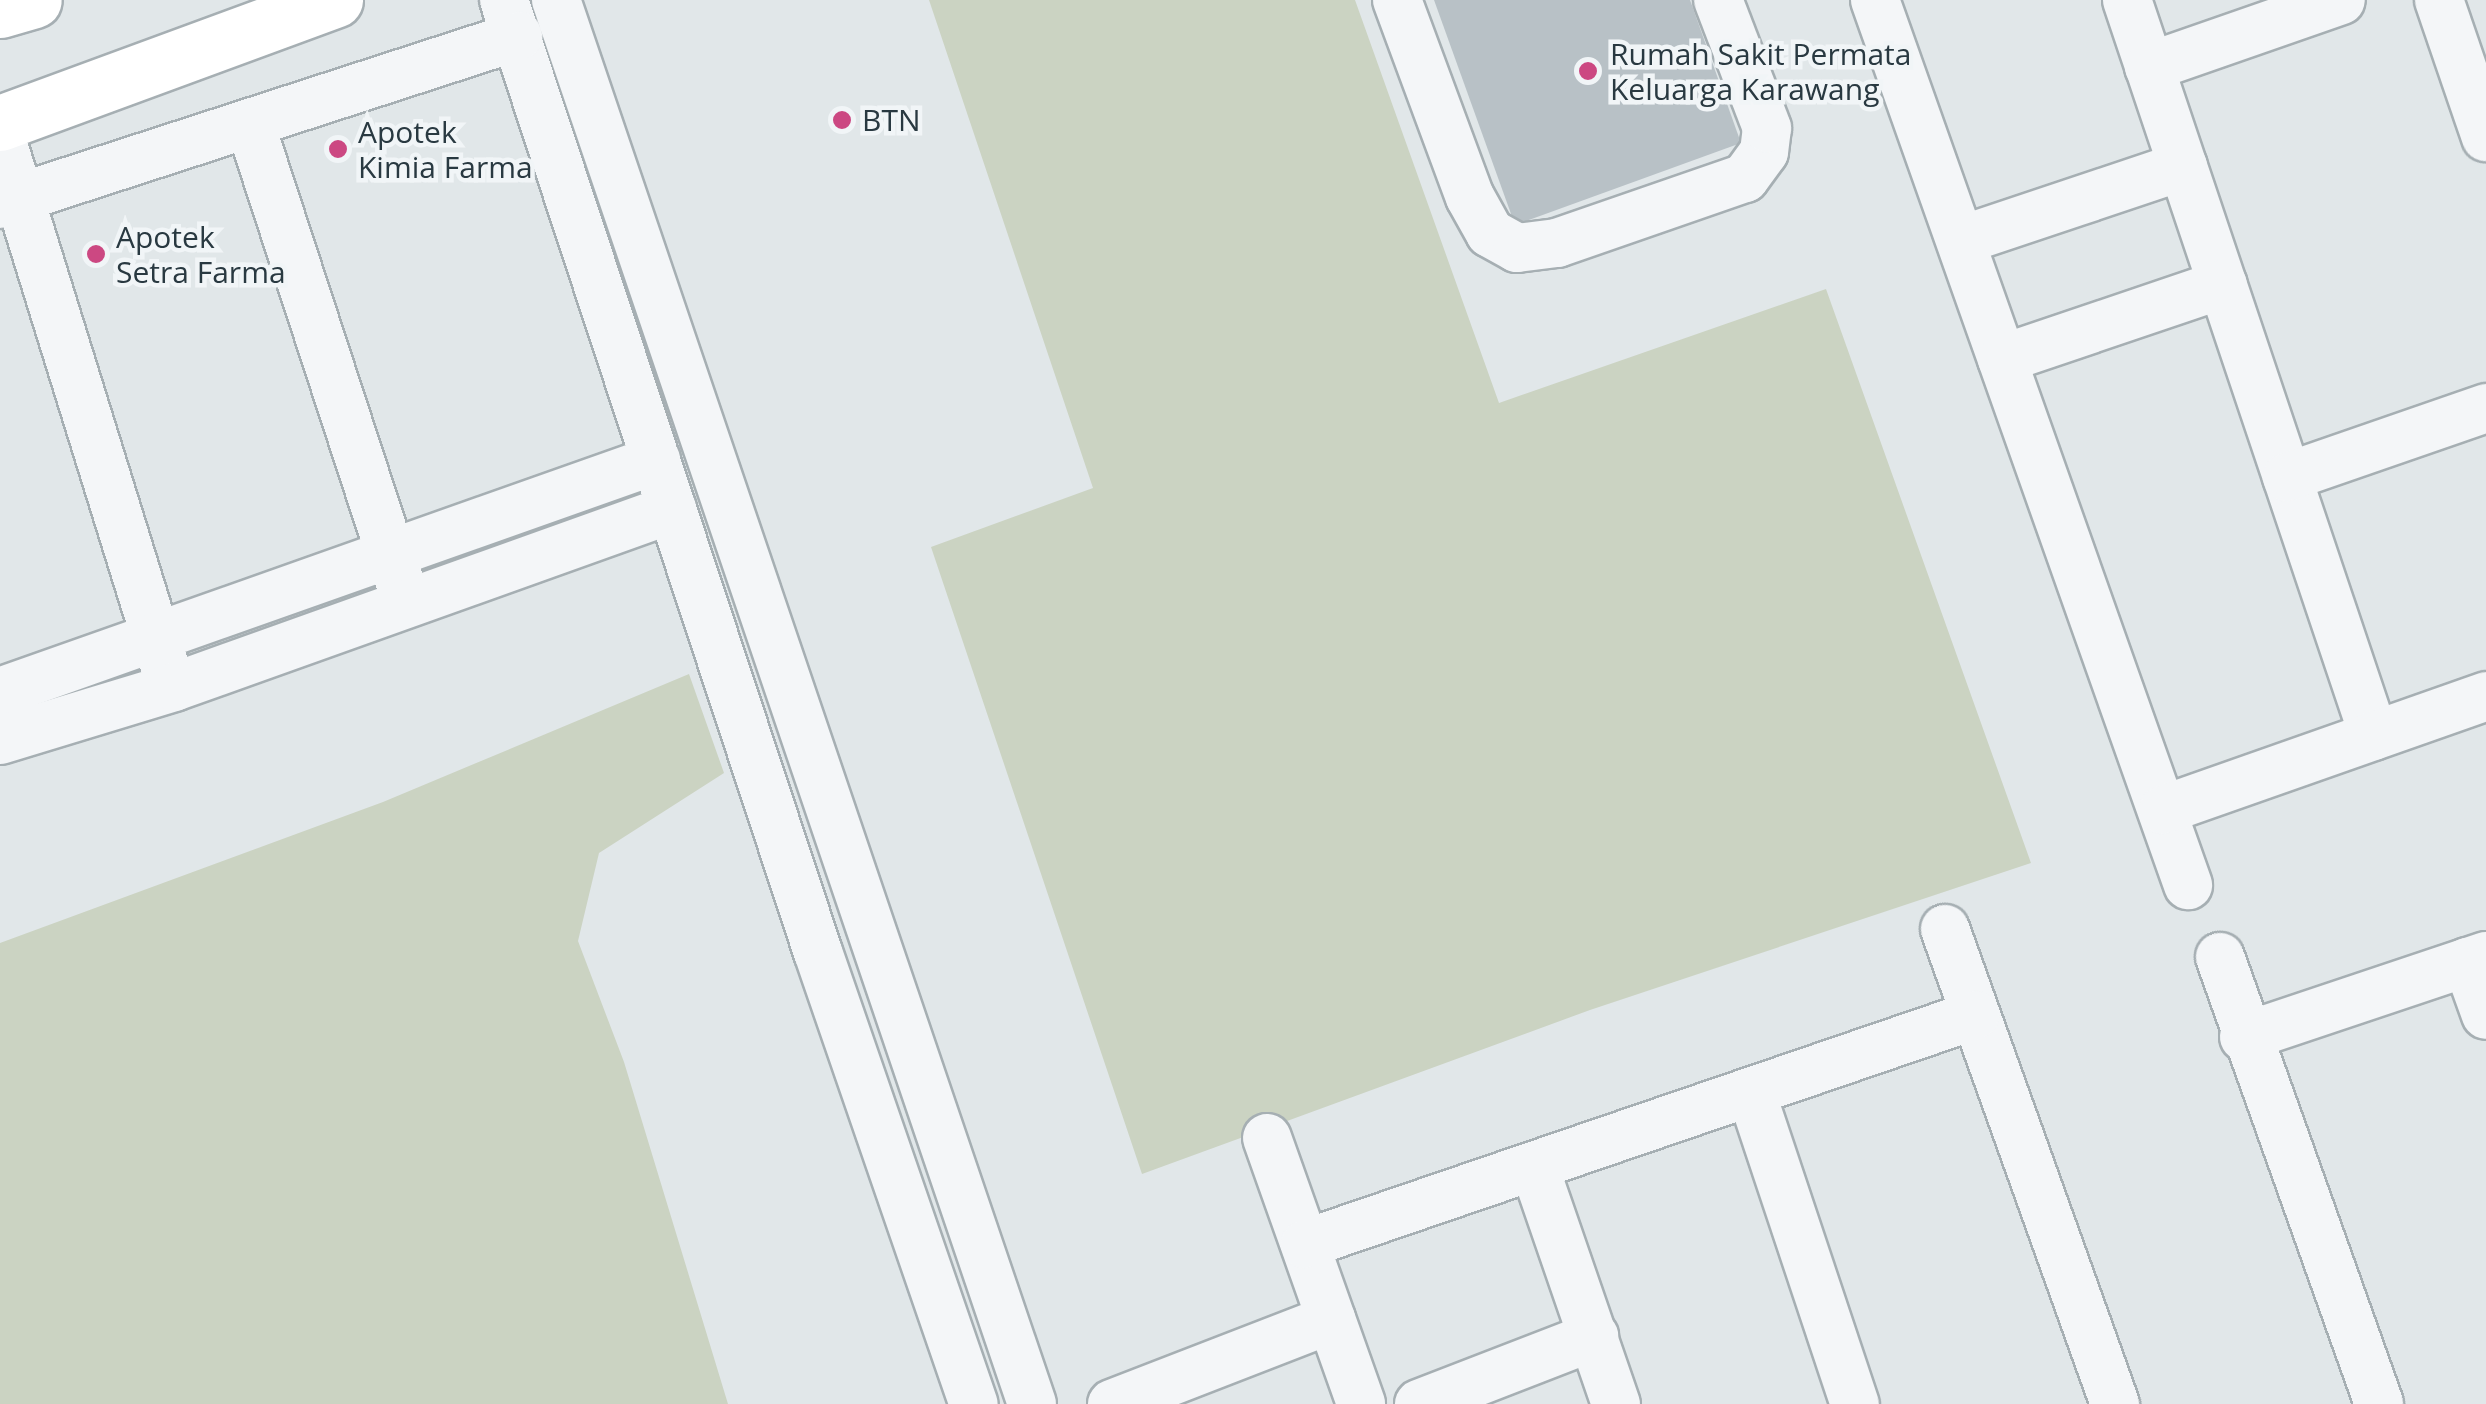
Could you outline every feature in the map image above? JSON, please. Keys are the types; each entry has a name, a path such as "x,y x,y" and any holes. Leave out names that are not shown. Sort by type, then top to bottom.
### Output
{"main road":[{"path":"0,10 34,0"},
{"path":"0,123 335,0"}],"street":[{"path":"556,0 1032,1404"},
{"path":"1397,0 1470,198 1490,234 1517,248 1557,244 1745,178 1764,152 1767,128 1718,0"},
{"path":"1874,0 2188,885"},
{"path":"2127,0 2374,736"},
{"path":"2150,67 2341,0"},
{"path":"2439,0 2486,137"},
{"path":"10,200 250,124 511,18 672,510 974,1404"},
{"path":"250,124 406,601"},
{"path":"0,135 10,200 153,640 174,687"},
{"path":"1962,240 2184,166"},
{"path":"2002,359 2222,284"},
{"path":"2287,477 2486,408"},
{"path":"0,692 656,460"},
{"path":"0,740 174,687 406,601 672,510"},
{"path":"2163,810 2486,696"},
{"path":"1945,929 2115,1404"},
{"path":"2220,957 2244,1038 2378,1404"},
{"path":"2244,1038 2477,959 2486,1015"},
{"path":"1305,1244 1975,1015"},
{"path":"1751,1092 1855,1404"},
{"path":"1267,1138 1361,1404"},
{"path":"1534,1166 1616,1404"},
{"path":"1112,1404 1331,1319"},
{"path":"1419,1404 1594,1336"}],"green space":[{"path":"929,0 1355,0 1499,403 1826,289 2031,863 1590,1010 1142,1174 931,547 1093,488"},
{"path":"689,674 724,773 599,853 578,941 624,1062 728,1404 0,1404 0,943 383,802"}],"building":[{"name":"Rumah Sakit Permata Keluarga Karawang","path":"1434,0 1690,0 1741,143 1515,225"}],"place":[{"name":"Rumah Sakit Permata Keluarga Karawang","path":"1588,71"},
{"name":"BTN","path":"842,120"},
{"name":"Apotek Kimia Farma","path":"338,149"},
{"name":"Apotek Setra Farma","path":"96,254"}]}
